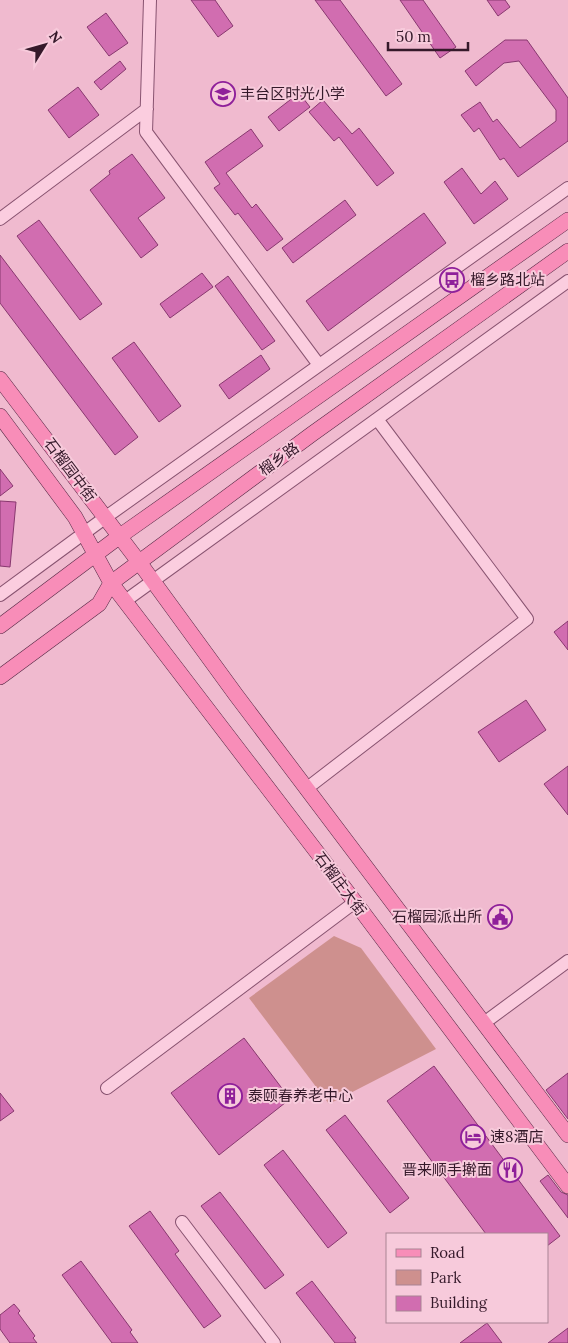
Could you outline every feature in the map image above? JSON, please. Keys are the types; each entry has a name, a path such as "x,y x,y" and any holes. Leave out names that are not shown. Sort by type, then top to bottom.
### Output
{"main road":[{"name":"榴乡路","path":"0,626 120,536 568,220"},
{"name":"榴乡路","path":"0,677 100,604 111,582 312,434 568,251"},
{"name":"石榴园中街","path":"0,379 139,562"},
{"name":"石榴园中街","path":"0,416 75,516 111,582"},
{"name":"石榴庄大街","path":"139,562 306,789 568,1135"},
{"name":"石榴庄大街","path":"111,582 568,1186"}],"street":[{"path":"150,0 146,132 319,366"},
{"path":"0,219 147,109"},
{"path":"0,595 106,517 568,188"},
{"name":"榴乡路","path":"125,601 568,281"},
{"path":"306,789 527,619 377,419"},
{"path":"107,1088 355,902"},
{"path":"484,1023 568,961"},
{"path":"182,1222 274,1343"}],"green space":[{"path":"334,936 361,948 436,1049 329,1104 249,998"}],"building":[{"path":"191,0 215,0 233,26 218,37"},
{"path":"315,0 340,0 402,84 386,96"},
{"path":"400,0 423,0 456,47 440,58"},
{"path":"487,0 505,0 510,7 498,16"},
{"path":"106,13 128,43 109,56 87,27"},
{"path":"505,40 527,40 568,98 568,141 518,177 504,158 500,160 479,128 474,132 461,115 480,102 493,122 497,119 520,148 556,121 556,110 519,61 504,63 476,86 465,71"},
{"path":"120,61 126,69 101,90 94,82"},
{"path":"78,87 99,115 69,138 48,110"},
{"path":"299,93 310,107 279,131 268,117"},
{"path":"323,100 352,134 359,128 394,173 377,186 339,137 334,141 309,112"},
{"path":"251,129 263,146 226,173 252,208 256,204 283,239 267,251 238,213 235,215 214,188 220,184 205,162"},
{"path":"132,154 165,198 138,218 158,245 141,258 90,190 110,174 109,171"},
{"path":"462,168 481,194 495,181 508,199 474,224 444,182"},
{"path":"345,200 356,215 293,263 282,248"},
{"path":"424,213 446,243 328,331 306,301"},
{"path":"39,220 102,304 80,320 17,236"},
{"path":"0,255 138,437 115,455 0,303"},
{"path":"202,273 213,287 170,318 160,304"},
{"path":"228,276 275,341 262,350 215,286"},
{"path":"134,342 181,406 159,422 112,358"},
{"path":"261,355 270,369 229,399 219,385"},
{"path":"0,469 13,486 0,496"},
{"path":"0,501 16,502 10,567 0,566"},
{"path":"568,621 568,650 554,632"},
{"path":"526,700 546,730 499,762 478,732"},
{"path":"568,766 568,815 544,784"},
{"name":"泰颐春养老中心","path":"244,1038 290,1099 219,1155 171,1093"},
{"path":"434,1066 560,1236 548,1245 548,1233 485,1233 387,1101"},
{"path":"568,1073 568,1119 546,1090"},
{"path":"0,1093 14,1111 0,1121"},
{"path":"345,1115 409,1198 390,1213 326,1130"},
{"path":"283,1150 347,1233 328,1248 264,1165"},
{"path":"548,1175 561,1192 568,1195 568,1218 540,1181"},
{"path":"220,1192 284,1275 265,1289 201,1206"},
{"path":"150,1211 179,1251 175,1254 221,1316 204,1328 129,1226"},
{"path":"81,1261 132,1330 130,1332 138,1343 112,1343 62,1275"},
{"path":"312,1281 356,1338 354,1339 356,1343 335,1343 296,1293"},
{"path":"14,1304 20,1311 18,1313 35,1336 33,1338 37,1343 10,1343 0,1329 0,1315"},
{"path":"487,1323 502,1343 460,1343"},
{"path":"568,1328 568,1343 548,1343"}],"place":[{"name":"丰台区时光小学","path":"223,94"},
{"name":"榴乡路北站","path":"452,280"},
{"name":"石榴园派出所","path":"500,917"},
{"name":"泰颐春养老中心","path":"230,1096"},
{"name":"速8酒店","path":"473,1137"},
{"name":"晋来顺手擀面","path":"510,1170"}]}
